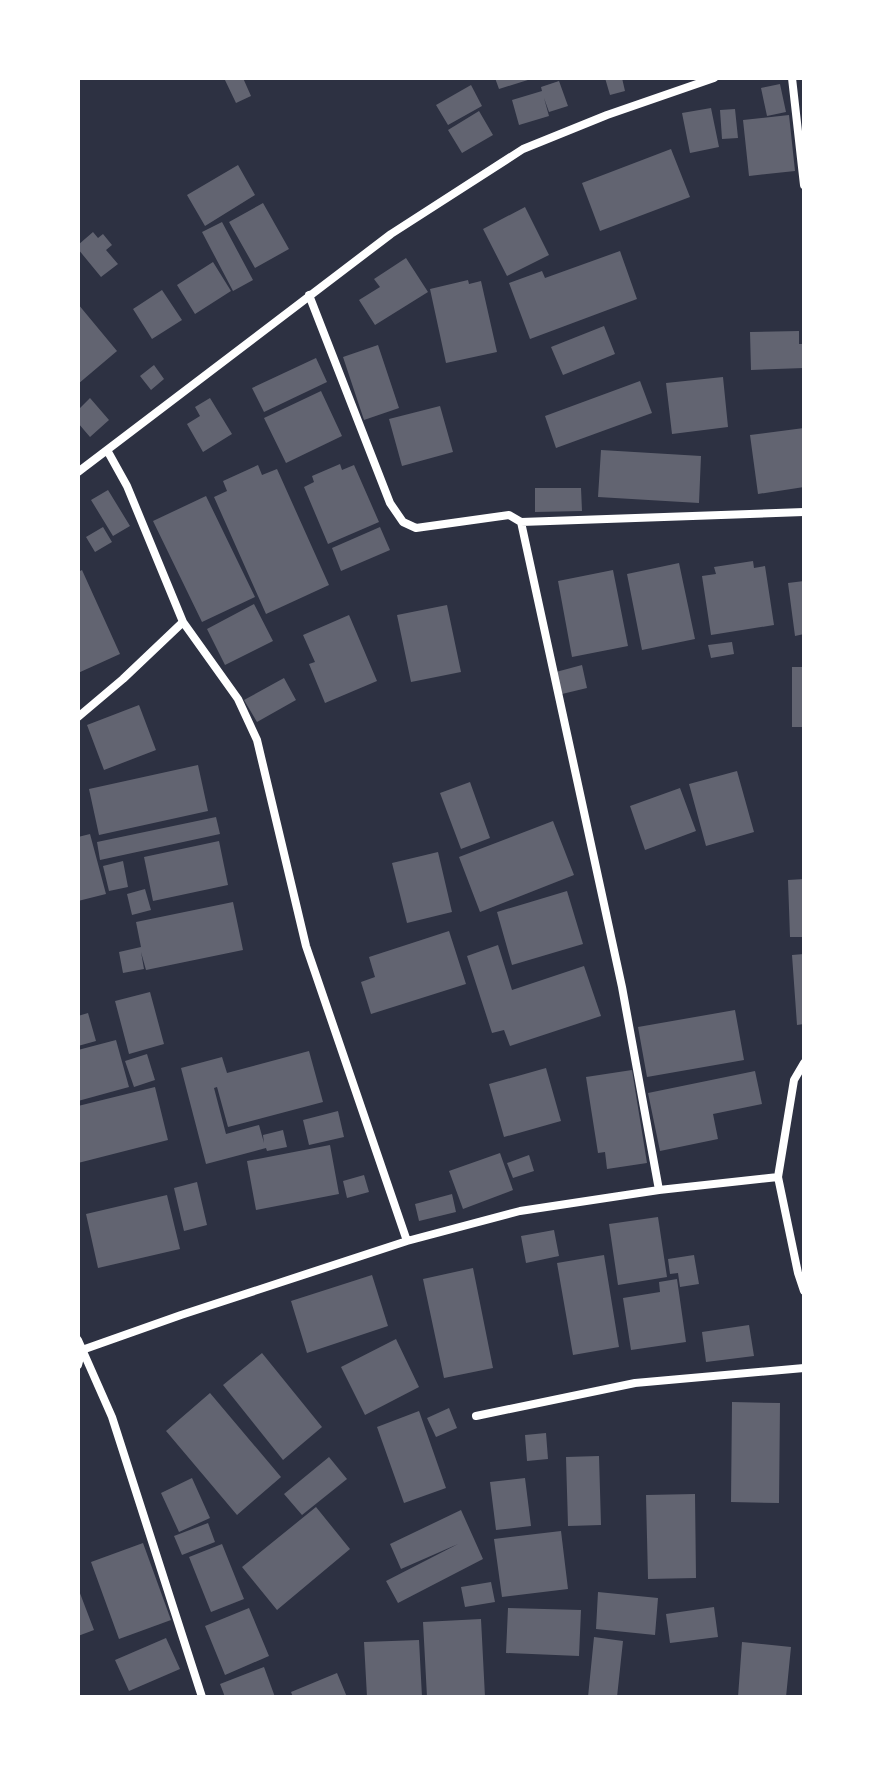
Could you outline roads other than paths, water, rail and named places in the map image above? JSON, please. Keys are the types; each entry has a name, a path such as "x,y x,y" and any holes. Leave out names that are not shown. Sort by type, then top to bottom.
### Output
{"street":[{"path":"78,472 391,234 523,149 607,115 714,78"},
{"path":"792,78 804,185"},
{"path":"309,295 390,503 403,522 416,528 509,515 521,522 804,512"},
{"path":"107,450 127,486 183,622 238,699 257,740 306,946 407,1241"},
{"path":"521,522 622,987 659,1190"},
{"path":"78,717 183,622"},
{"path":"804,1063 794,1080 778,1177 804,1291"},
{"path":"82,1350 407,1241 520,1211 659,1190 778,1177"},
{"path":"78,1340 112,1417 202,1697"},
{"path":"78,1365 82,1350"},
{"path":"476,1416 635,1383 804,1368"}]}
